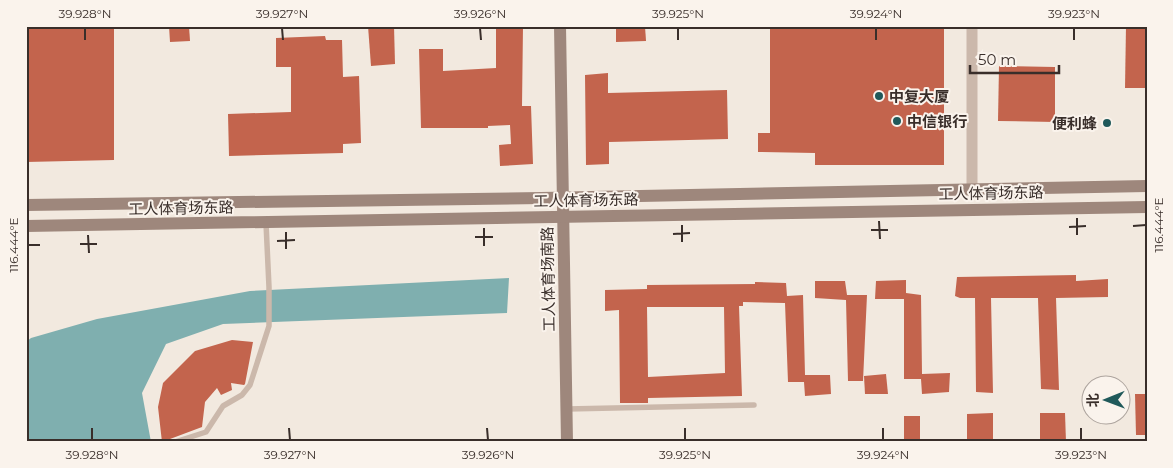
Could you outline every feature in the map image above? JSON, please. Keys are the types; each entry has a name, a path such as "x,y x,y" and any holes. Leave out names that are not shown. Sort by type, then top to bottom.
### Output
{"main road":[{"name":"工人体育场南路","path":"560,26 567,442"},
{"name":"工人体育场东路","path":"26,205 562,198 1147,186"},
{"name":"工人体育场东路","path":"26,226 1147,207"}],"street":[{"path":"972,26 972,190"}],"lane":[{"path":"175,442 206,432 223,406 242,395 250,385 269,326 266,223"},
{"path":"567,409 754,405"}],"water":[{"path":"509,278 507,313 223,324 166,344 142,393 151,442 26,442 26,342 31,338 97,319 250,291"}],"building":[{"path":"26,26 114,26 114,160 26,162"},
{"path":"169,26 189,26 190,41 170,42"},
{"path":"368,26 394,26 395,64 371,66"},
{"path":"496,26 523,26 522,106 531,106 533,164 500,166 499,145 511,144 510,125 488,126 488,128 421,128 419,49 443,49 443,71 496,68"},
{"path":"616,26 645,26 646,41 616,42"},
{"name":"中复大厦","path":"770,26 944,26 944,165 815,165 815,153 758,152 758,133 770,133"},
{"path":"1126,26 1147,26 1147,88 1125,88"},
{"path":"325,36 326,40 342,40 343,77 359,76 361,143 343,144 343,153 229,156 228,114 291,112 291,67 276,67 276,38"},
{"path":"999,66 1055,67 1055,122 998,121"},
{"path":"608,73 608,93 727,90 728,139 609,142 609,164 586,165 585,75"},
{"path":"1076,275 1076,281 1108,279 1108,297 1056,298 1059,390 1041,389 1038,298 991,298 993,393 976,392 975,298 955,296 957,277"},
{"path":"906,280 906,293 921,295 922,374 950,373 949,392 922,394 921,379 904,379 904,299 875,299 876,281"},
{"path":"815,281 845,281 847,295 867,295 863,381 848,381 846,300 815,298"},
{"path":"755,282 786,283 787,296 803,295 805,375 830,375 831,394 805,396 804,382 788,382 785,303 743,302 743,306 739,306 742,396 648,398 648,403 620,403 619,310 605,311 605,290 647,289 647,285 755,284","holes":["647,307 724,307 725,373 648,377"]},
{"path":"232,340 253,342 245,384 231,383 232,390 221,395 217,388 205,402 202,427 162,442 158,407 163,383 195,351"},
{"path":"886,374 888,394 865,394 864,376"},
{"path":"1135,394 1147,394 1147,435 1136,435"},
{"path":"993,413 993,442 967,442 967,414"},
{"path":"1040,413 1065,413 1066,442 1040,442"},
{"path":"904,416 920,416 920,442 904,442"}],"place":[{"name":"中复大厦","path":"879,96"},
{"name":"中信银行","path":"897,121"},
{"name":"便利蜂","path":"1107,123"}]}
